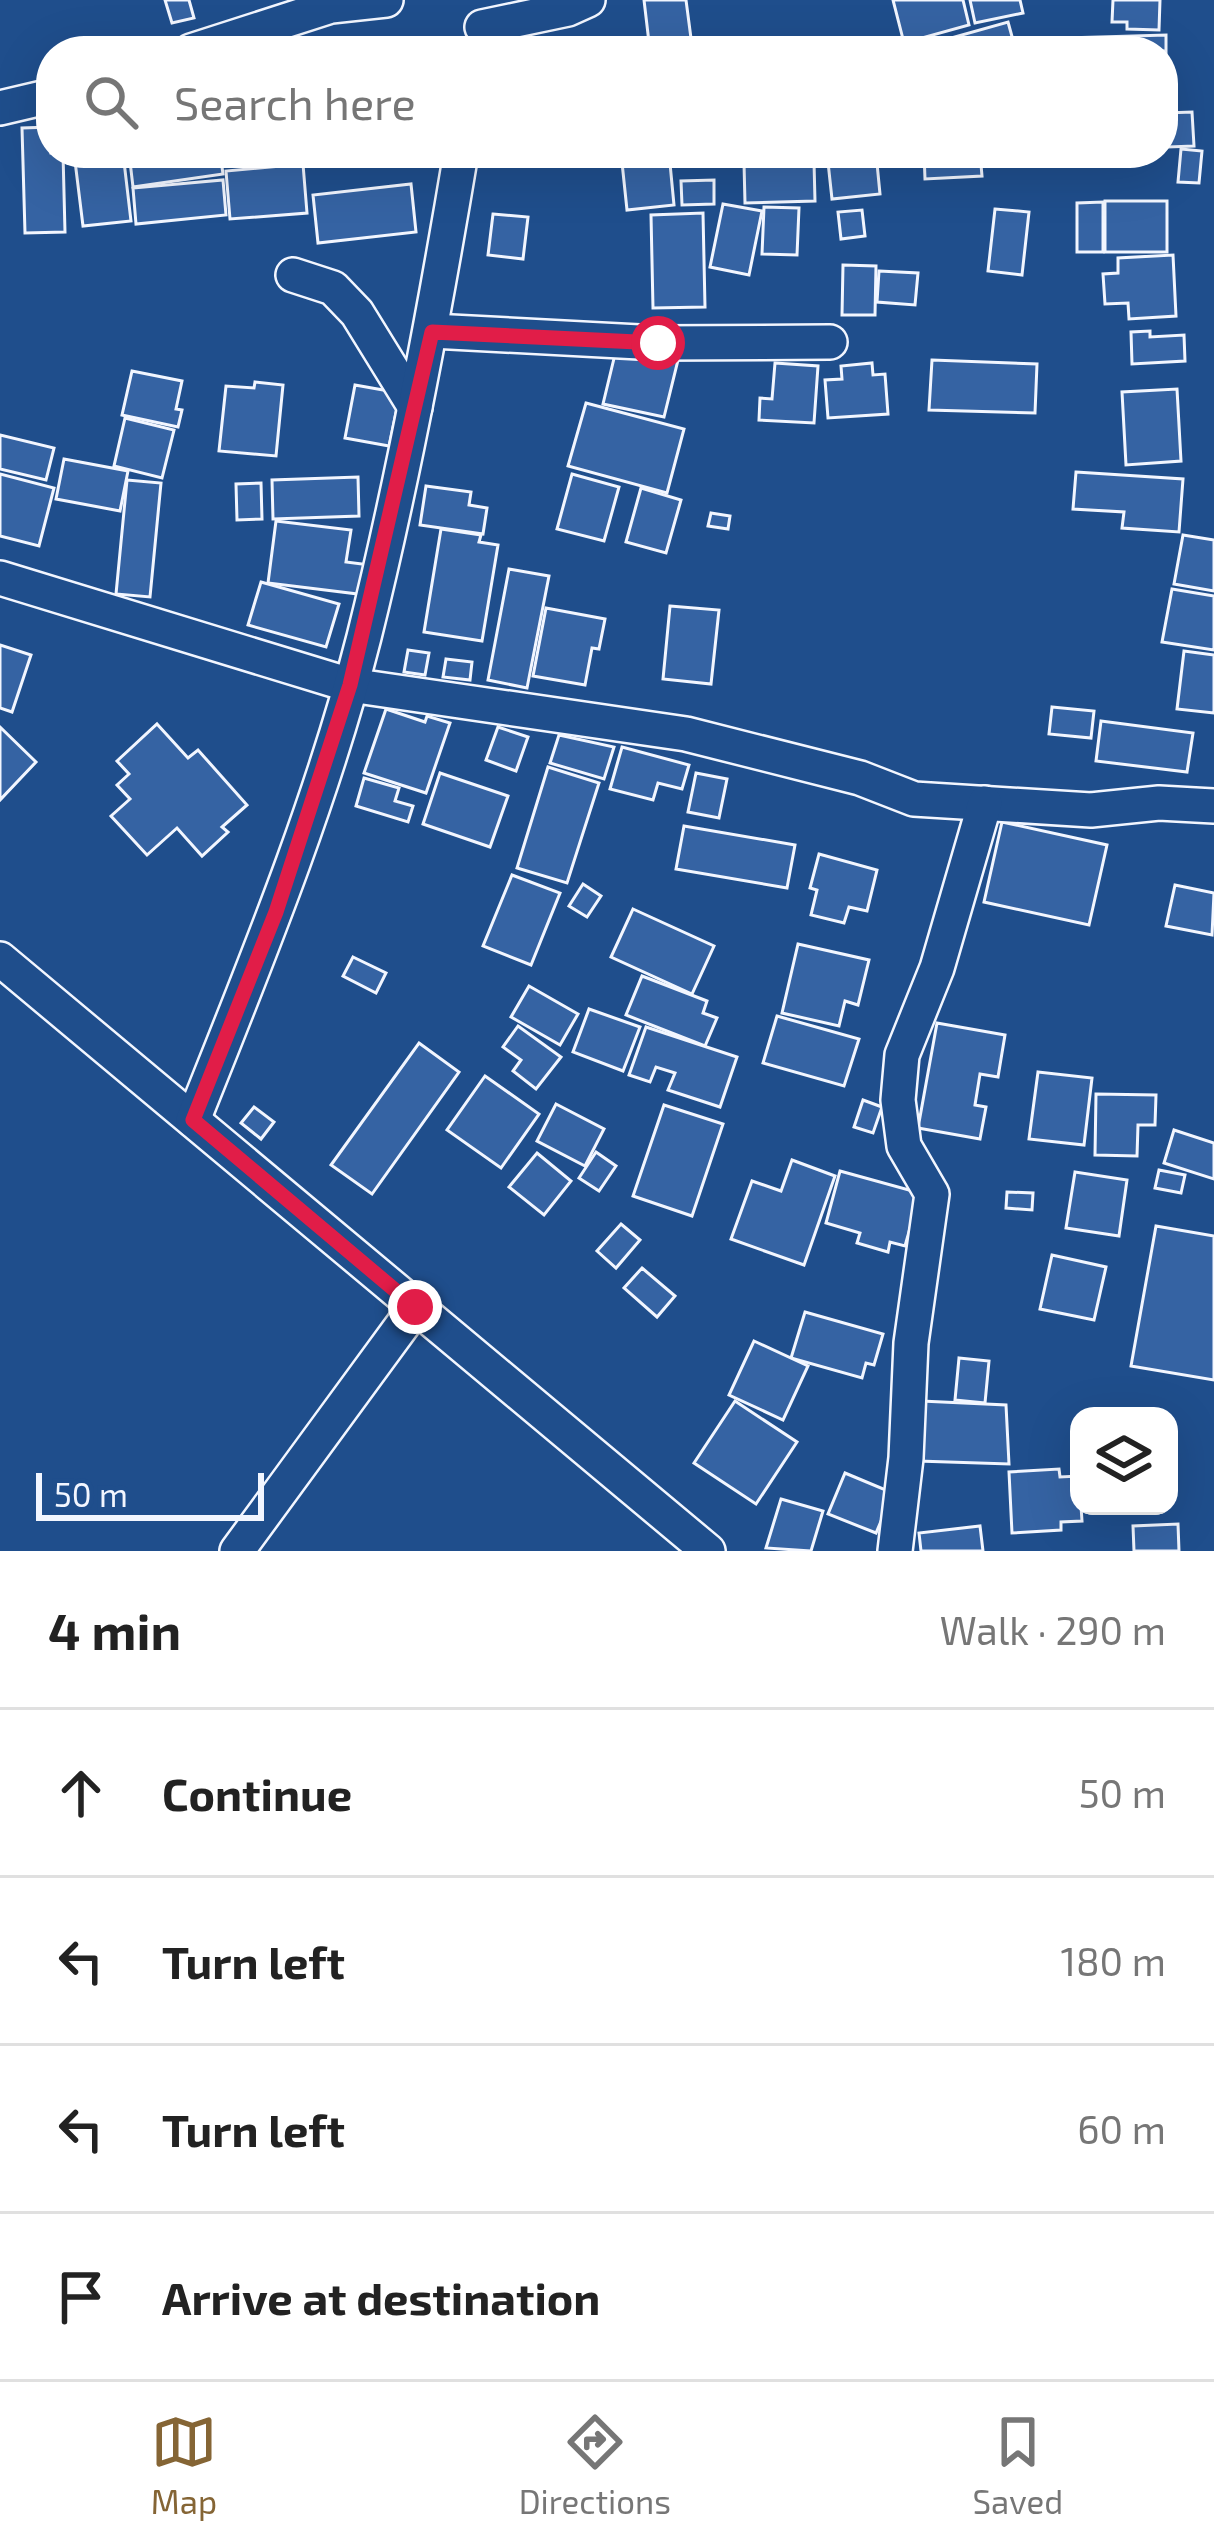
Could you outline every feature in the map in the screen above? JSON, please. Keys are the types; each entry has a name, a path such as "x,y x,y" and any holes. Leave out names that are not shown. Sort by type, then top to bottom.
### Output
{"street":[{"path":"237,36 331,5 386,0"},
{"path":"482,26 568,9 588,0"},
{"path":"0,108 36,100"},
{"path":"193,1120 276,912 350,685 432,332 459,168"},
{"path":"293,275 333,288 357,313 415,407"},
{"path":"432,332 658,343 830,342"},
{"path":"0,578 350,685 686,734 860,778 914,799 1091,810 1159,803 1214,806"},
{"path":"895,1551 906,1458 911,1343 932,1194 904,1146 898,1100 902,1055 937,968 985,802"},
{"path":"0,959 708,1551"},
{"path":"237,1551 415,1307"}],"building":[{"path":"165,0 189,0 194,18 172,23"},
{"path":"644,0 686,0 691,36 648,36"},
{"path":"893,0 963,0 969,25 929,36 902,36"},
{"path":"970,0 1020,0 1023,13 975,23"},
{"path":"1113,0 1160,0 1159,30 1127,29 1127,22 1112,22"},
{"path":"1008,22 1012,36 958,36"},
{"path":"1192,112 1194,146 1178,147 1178,113"},
{"path":"22,128 36,128 36,168 63,168 65,232 25,233"},
{"path":"1181,149 1202,151 1199,183 1178,182"},
{"path":"76,168 125,168 131,221 83,226"},
{"path":"131,168 222,168 223,174 133,187"},
{"path":"303,168 307,213 230,219 226,171"},
{"path":"623,168 670,168 674,205 627,210"},
{"path":"744,168 814,168 815,201 745,203"},
{"path":"829,168 877,168 880,194 832,199"},
{"path":"925,168 981,168 982,176 925,179"},
{"path":"223,180 226,215 136,224 133,188"},
{"path":"714,180 714,204 682,205 681,181"},
{"path":"411,184 416,232 318,243 313,195"},
{"path":"1105,201 1167,201 1167,252 1105,252"},
{"path":"1103,202 1103,252 1077,252 1077,203"},
{"path":"723,204 762,211 749,275 710,267"},
{"path":"764,207 799,208 797,255 762,254"},
{"path":"995,209 1029,212 1022,275 988,271"},
{"path":"862,210 865,236 841,239 838,212"},
{"path":"703,213 705,307 653,308 651,215"},
{"path":"493,214 528,217 523,259 488,255"},
{"path":"1173,255 1176,316 1129,319 1128,303 1105,304 1103,274 1118,273 1118,258"},
{"path":"843,265 876,266 875,315 842,315"},
{"path":"879,271 918,273 915,305 877,302"},
{"path":"1150,331 1150,337 1184,335 1185,361 1132,364 1131,332"},
{"path":"617,346 678,360 664,417 603,404"},
{"path":"932,360 1037,364 1035,413 929,410"},
{"path":"775,363 818,366 814,423 759,420 760,398 772,399"},
{"path":"872,363 873,375 885,374 888,414 828,418 825,380 842,379 841,366"},
{"path":"132,371 182,381 178,427 122,415"},
{"path":"255,382 283,385 276,456 219,451 226,386 254,388"},
{"path":"355,385 400,393 389,446 345,438"},
{"path":"1177,389 1181,461 1126,465 1122,392"},
{"path":"586,403 684,429 667,493 568,466"},
{"path":"125,418 174,430 162,478 114,466"},
{"path":"0,435 54,448 46,480 0,469"},
{"path":"64,459 128,471 120,511 56,499"},
{"path":"1076,472 1183,479 1179,532 1122,528 1124,512 1073,509"},
{"path":"0,474 54,488 39,546 0,536"},
{"path":"572,474 619,487 604,541 557,529"},
{"path":"358,477 359,516 273,519 272,480"},
{"path":"127,480 161,483 150,597 116,594"},
{"path":"261,483 262,519 237,520 236,484"},
{"path":"426,486 471,492 469,505 487,508 483,534 420,525"},
{"path":"641,488 681,500 666,553 626,542"},
{"path":"711,513 730,516 728,529 708,526"},
{"path":"276,521 351,530 346,562 370,565 366,595 268,583"},
{"path":"441,529 481,535 479,542 498,545 482,641 424,632"},
{"path":"1183,535 1214,540 1214,591 1174,584"},
{"path":"509,569 549,576 527,688 488,680"},
{"path":"261,582 339,604 326,647 248,625"},
{"path":"1172,589 1214,596 1214,650 1162,642"},
{"path":"670,606 719,610 711,684 663,679"},
{"path":"546,608 605,619 599,649 592,648 585,685 533,676"},
{"path":"0,645 31,655 12,712 0,708"},
{"path":"408,650 429,653 425,675 404,672"},
{"path":"1184,651 1214,655 1214,713 1177,709"},
{"path":"446,659 472,662 470,680 443,677"},
{"path":"1052,707 1094,711 1091,738 1049,734"},
{"path":"386,709 425,722 427,716 450,723 426,793 364,773"},
{"path":"1101,721 1193,733 1187,772 1096,761"},
{"path":"157,724 188,758 198,750 247,805 222,827 228,832 202,856 177,828 147,855 111,816 130,799 117,785 129,774 117,761"},
{"path":"0,727 36,762 0,800"},
{"path":"498,727 528,737 516,771 486,760"},
{"path":"559,735 614,747 604,779 550,763"},
{"path":"622,747 689,765 682,789 658,783 653,800 610,789"},
{"path":"548,767 599,783 567,883 517,868"},
{"path":"440,773 508,796 490,847 423,824"},
{"path":"696,773 727,779 719,818 688,812"},
{"path":"364,778 399,788 395,801 413,806 408,822 356,806"},
{"path":"1002,822 1107,845 1089,925 984,902"},
{"path":"684,826 795,845 787,888 676,869"},
{"path":"819,854 877,870 867,911 849,907 844,923 811,915 817,890 810,888"},
{"path":"512,875 560,893 531,965 483,946"},
{"path":"583,884 601,896 587,917 569,906"},
{"path":"1175,885 1214,893 1212,935 1166,926"},
{"path":"633,909 714,946 692,994 611,957"},
{"path":"798,944 869,960 858,1005 845,1001 839,1026 782,1013"},
{"path":"353,957 386,973 376,993 343,976"},
{"path":"642,976 707,1001 703,1013 717,1018 705,1046 626,1015"},
{"path":"529,986 578,1014 560,1045 511,1017"},
{"path":"589,1009 640,1027 623,1071 573,1052"},
{"path":"777,1016 859,1039 844,1086 763,1063"},
{"path":"937,1023 1005,1035 998,1077 980,1074 975,1105 986,1107 980,1139 918,1128"},
{"path":"518,1026 561,1057 536,1089 513,1071 521,1060 503,1047"},
{"path":"646,1027 737,1057 720,1107 668,1090 675,1073 656,1067 650,1082 629,1075"},
{"path":"419,1043 459,1072 372,1194 331,1165"},
{"path":"1038,1072 1092,1078 1084,1145 1029,1139"},
{"path":"485,1076 539,1114 501,1168 447,1130"},
{"path":"1096,1094 1156,1095 1155,1125 1138,1125 1137,1156 1095,1155"},
{"path":"863,1100 882,1107 873,1133 854,1127"},
{"path":"556,1104 604,1129 585,1166 537,1141"},
{"path":"664,1105 723,1124 692,1216 633,1196"},
{"path":"254,1107 274,1122 261,1139 241,1123"},
{"path":"1174,1130 1214,1143 1214,1179 1164,1163"},
{"path":"596,1152 616,1166 599,1191 579,1178"},
{"path":"537,1153 571,1181 544,1215 509,1187"},
{"path":"792,1160 835,1176 804,1265 731,1239 752,1181 781,1191"},
{"path":"1159,1170 1185,1175 1181,1193 1155,1188"},
{"path":"840,1171 920,1193 905,1246 890,1242 888,1252 857,1243 860,1233 826,1223"},
{"path":"1075,1172 1127,1180 1119,1236 1066,1228"},
{"path":"1007,1192 1033,1193 1032,1210 1006,1208"},
{"path":"621,1224 640,1240 616,1268 597,1251"},
{"path":"1156,1226 1214,1236 1214,1380 1131,1366"},
{"path":"1052,1255 1106,1267 1094,1320 1040,1309"},
{"path":"642,1268 675,1296 657,1317 624,1288"},
{"path":"805,1312 883,1334 874,1365 866,1363 862,1378 791,1358"},
{"path":"754,1341 808,1366 783,1420 729,1395"},
{"path":"959,1358 989,1361 985,1403 955,1400"},
{"path":"735,1401 797,1442 756,1504 694,1463"},
{"path":"921,1401 1006,1405 1009,1464 918,1461"},
{"path":"1059,1469 1060,1477 1070,1476 1070,1515 1082,1515 1082,1521 1061,1522 1061,1530 1012,1533 1009,1472"},
{"path":"845,1473 893,1493 876,1533 828,1514"},
{"path":"781,1499 823,1511 811,1551 766,1548"},
{"path":"1178,1524 1179,1551 1134,1551 1133,1526"},
{"path":"980,1526 983,1551 921,1551 919,1533"}],"route":[{"path":"415,1307 193,1120 276,912 350,685 432,332 658,343"}]}
